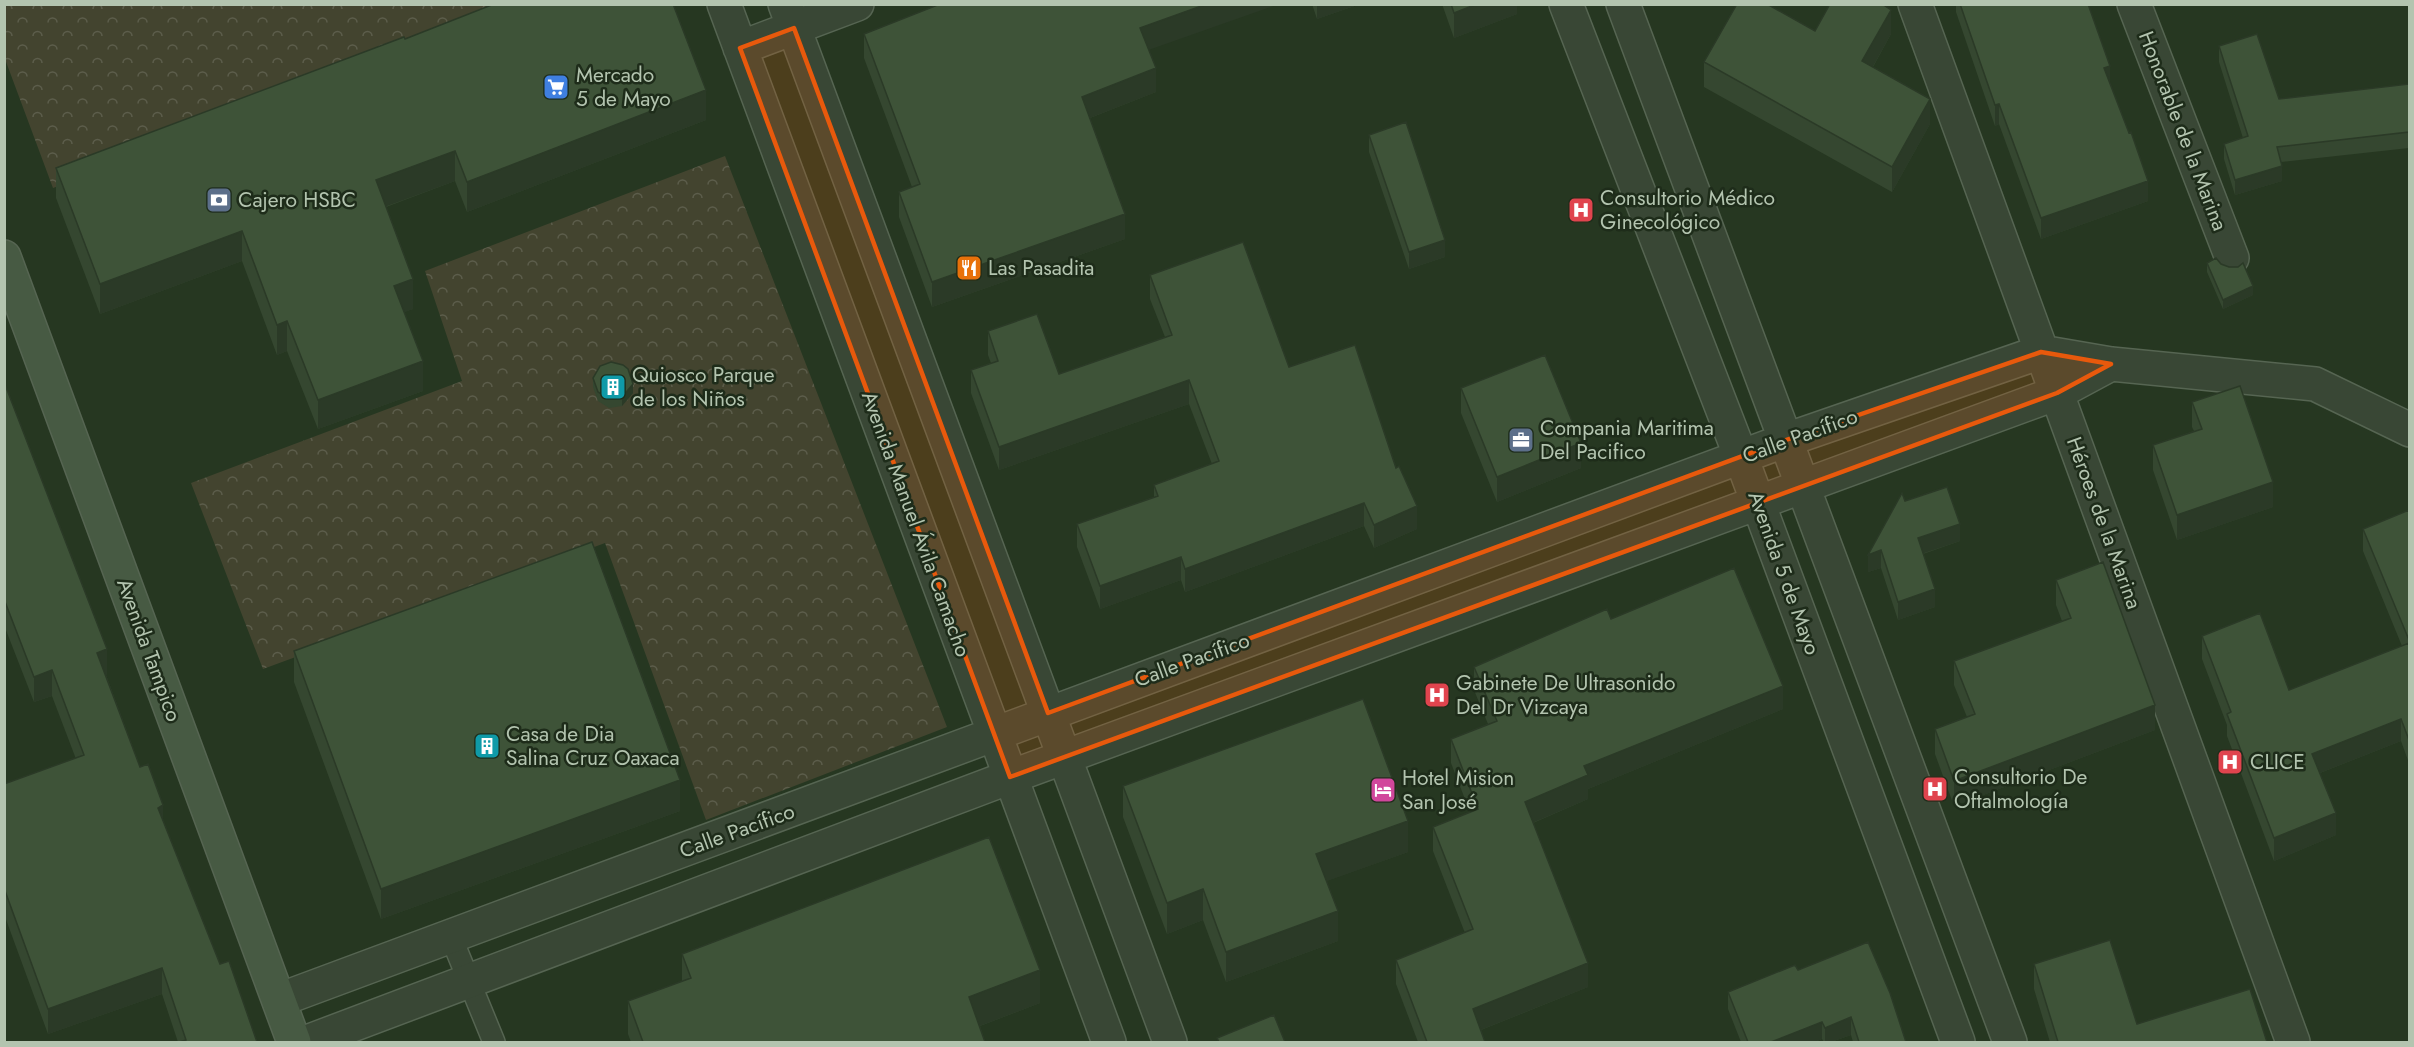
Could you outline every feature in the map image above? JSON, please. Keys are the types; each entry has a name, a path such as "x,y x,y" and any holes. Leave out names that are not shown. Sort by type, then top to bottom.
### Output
{"main road":[{"name":"Avenida Tampico","path":"4,257 294,1042"}],"street":[{"path":"740,48 789,16 857,4"},
{"name":"Avenida 5 de Mayo","path":"1566,4 1758,502 1958,1042"},
{"path":"1623,4 2010,1042"},
{"name":"Héroes de la Marina","path":"1915,4 2293,1042"},
{"name":"Honorable de la Marina","path":"2134,4 2232,258"},
{"name":"Avenida Manuel Ávila Camacho","path":"727,6 740,48 1109,1042"},
{"path":"789,16 1170,1042"},
{"name":"Calle Pacífico","path":"279,1000 1786,440 2041,352 2111,364 2314,384 2409,430"},
{"path":"307,1042 1010,777 2057,393 2111,364"}],"lane":[{"path":"452,937 494,1042"}],"highlighted area":[{"path":"794,28 1048,713 1786,440 2041,352 2111,364 2057,393 1010,777 740,48"}],"green space":[{"path":"5,5 542,5 53,188 5,59"},
{"path":"725,156 947,727 706,820 605,543 263,669 191,483 462,381 425,271"}],"building":[{"path":"494,4 673,4 706,90 467,182 455,151 376,180 413,279 394,286 423,361 318,400 287,321 277,325 242,231 100,284 56,168"},
{"path":"940,4 1207,4 1140,28 1156,68 1082,97 1125,214 932,282 899,192 920,184 864,34"},
{"path":"1451,4 1477,4 1454,13"},
{"path":"1737,4 1767,4 1815,31 1830,4 1882,4 1891,10 1862,61 1930,99 1892,167 1704,62"},
{"path":"1960,4 2088,4 2110,66 2104,68 2129,133 2131,132 2148,181 2041,218 1999,104 1995,105"},
{"path":"2257,34 2279,99 2409,84 2409,132 2277,147 2282,166 2235,180 2224,144 2248,136 2219,46"},
{"path":"1406,122 1445,240 1409,252 1369,135"},
{"path":"1243,242 1289,367 1355,345 1396,468 1399,466 1417,506 1374,525 1364,503 1185,569 1181,557 1100,586 1077,524 1158,496 1154,485 1219,461 1189,380 999,447 971,370 998,361 988,331 1037,314 1059,374 1172,335 1150,275"},
{"path":"2216,258 2221,264 2229,267 2238,267 2243,263 2253,286 2223,300 2207,263"},
{"name":"Compania Maritima Del Pacifico","path":"1545,355 1581,443 1497,477 1461,388"},
{"name":"Quiosco Parque de los Niños","path":"611,362 628,369 633,384 622,397 609,399 598,392 593,378 600,366"},
{"path":"4,382 107,649 97,653 140,767 148,764 163,805 158,808 220,964 229,961 257,1042 179,1042 186,1040 162,968 48,1009 4,888 4,784 84,755 52,670 34,677 4,599"},
{"path":"2240,386 2273,482 2177,515 2153,445 2202,429 2192,402"},
{"path":"1947,487 1960,524 1918,538 1935,589 1898,602 1881,550 1868,555 1902,493 1905,501"},
{"path":"2409,510 2409,640 2363,529"},
{"name":"Casa de Dia Salina Cruz Oaxaca","path":"592,542 680,780 381,889 294,651"},
{"path":"2103,562 2155,705 1954,781 1935,729 1975,714 1954,661 2071,618 2056,580"},
{"path":"1734,568 1783,686 1584,766 1588,775 1525,802 1588,963 1473,1009 1485,1042 1427,1042 1396,960 1473,929 1433,827 1478,809 1451,739 1497,721 1474,667 1607,609 1611,619"},
{"path":"2260,613 2289,690 2409,643 2409,740 2401,719 2312,754 2336,813 2274,838 2227,714 2231,712 2202,636"},
{"path":"1363,699 1408,821 1316,854 1338,911 1226,952 1203,889 1167,903 1123,786"},
{"path":"989,837 1040,970 969,997 985,1042 643,1042 628,1001 691,978 682,954"},
{"path":"2110,940 2137,1024 2250,989 2267,1042 2058,1042 2034,964"},
{"path":"1868,942 1890,993 1906,1042 1859,1042 1851,1017 1825,1028 1822,1022 1771,1042 1748,1042 1728,992 1795,965 1798,970"},
{"path":"1274,1015 1285,1042 1219,1042 1217,1038"}],"place":[{"name":"Mercado 5 de Mayo","path":"556,87"},
{"name":"Cajero HSBC","path":"219,200"},
{"name":"Consultorio Médico Ginecológico","path":"1581,210"},
{"name":"Las Pasadita","path":"969,268"},
{"name":"Quiosco Parque de los Niños","path":"613,387"},
{"name":"Compania Maritima Del Pacifico","path":"1521,440"},
{"name":"Gabinete De Ultrasonido Del Dr Vizcaya","path":"1437,695"},
{"name":"Casa de Dia Salina Cruz Oaxaca","path":"487,746"},
{"name":"CLICE","path":"2230,762"},
{"name":"Consultorio De Oftalmología","path":"1935,789"},
{"name":"Hotel Mision San José","path":"1383,790"}]}
